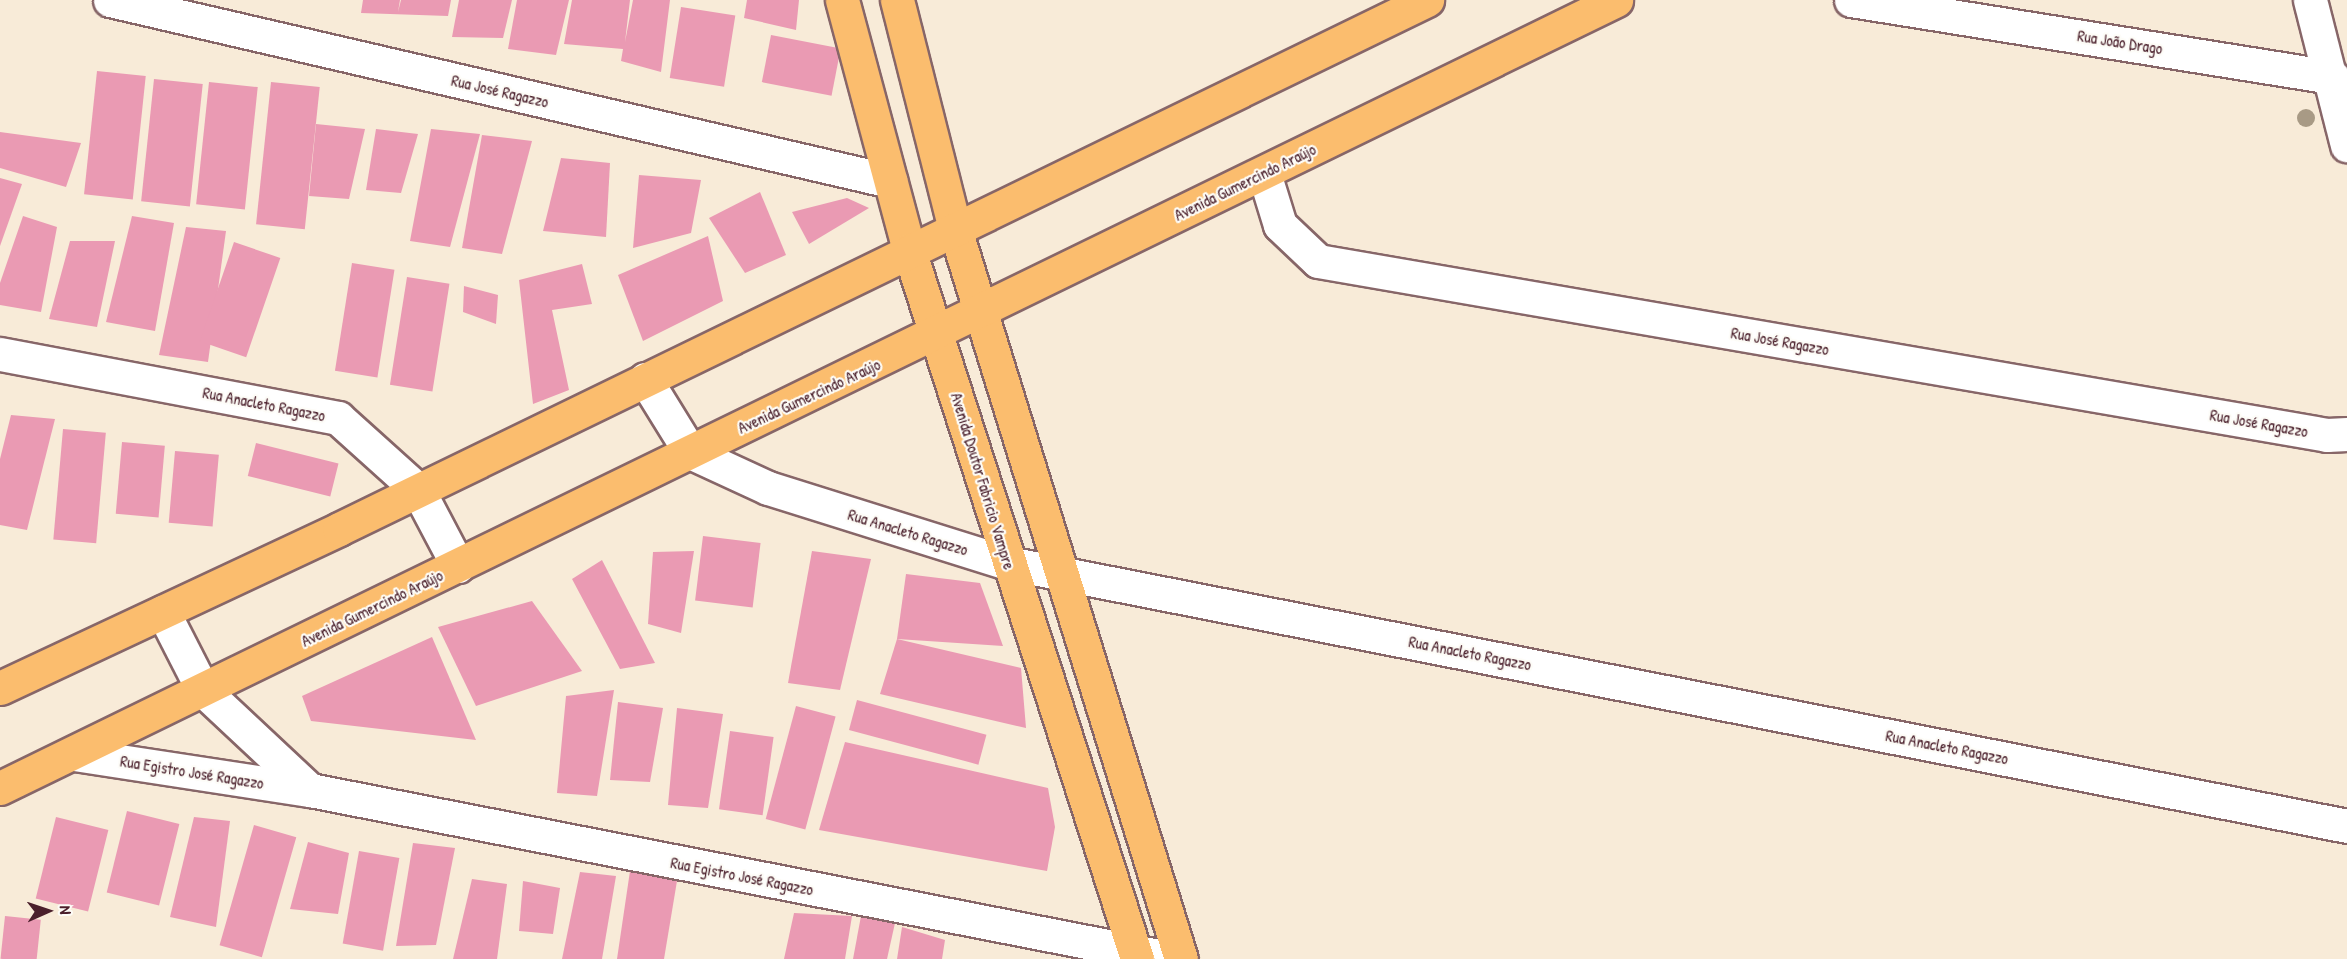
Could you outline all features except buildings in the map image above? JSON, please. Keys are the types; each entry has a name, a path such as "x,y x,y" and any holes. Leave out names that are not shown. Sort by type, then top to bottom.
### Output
{"main road":[{"name":"Avenida Doutor Fabricio Vampre","path":"842,0 909,250 1136,956"},
{"path":"897,0 955,229 1181,959"},
{"path":"0,688 418,490 1427,0"},
{"name":"Avenida Gumercindo Araújo","path":"0,788 937,334 1616,0"}],"street":[{"name":"Rua José Ragazzo","path":"111,0 890,182"},
{"name":"Rua João Drago","path":"1851,0 1903,3 2333,77"},
{"path":"2310,0 2333,77 2347,145"},
{"name":"Rua José Ragazzo","path":"1264,173 1280,225 1318,261 2327,435 2347,434"},
{"name":"Rua Anacleto Ragazzo","path":"0,354 338,418 418,490 459,566"},
{"path":"645,379 690,452"},
{"name":"Rua Anacleto Ragazzo","path":"690,452 768,488 1008,563 2347,826"},
{"name":"Rua Egistro José Ragazzo","path":"163,612 203,690 310,790"},
{"name":"Rua Egistro José Ragazzo","path":"74,754 310,790 1136,956 1174,959"}]}
